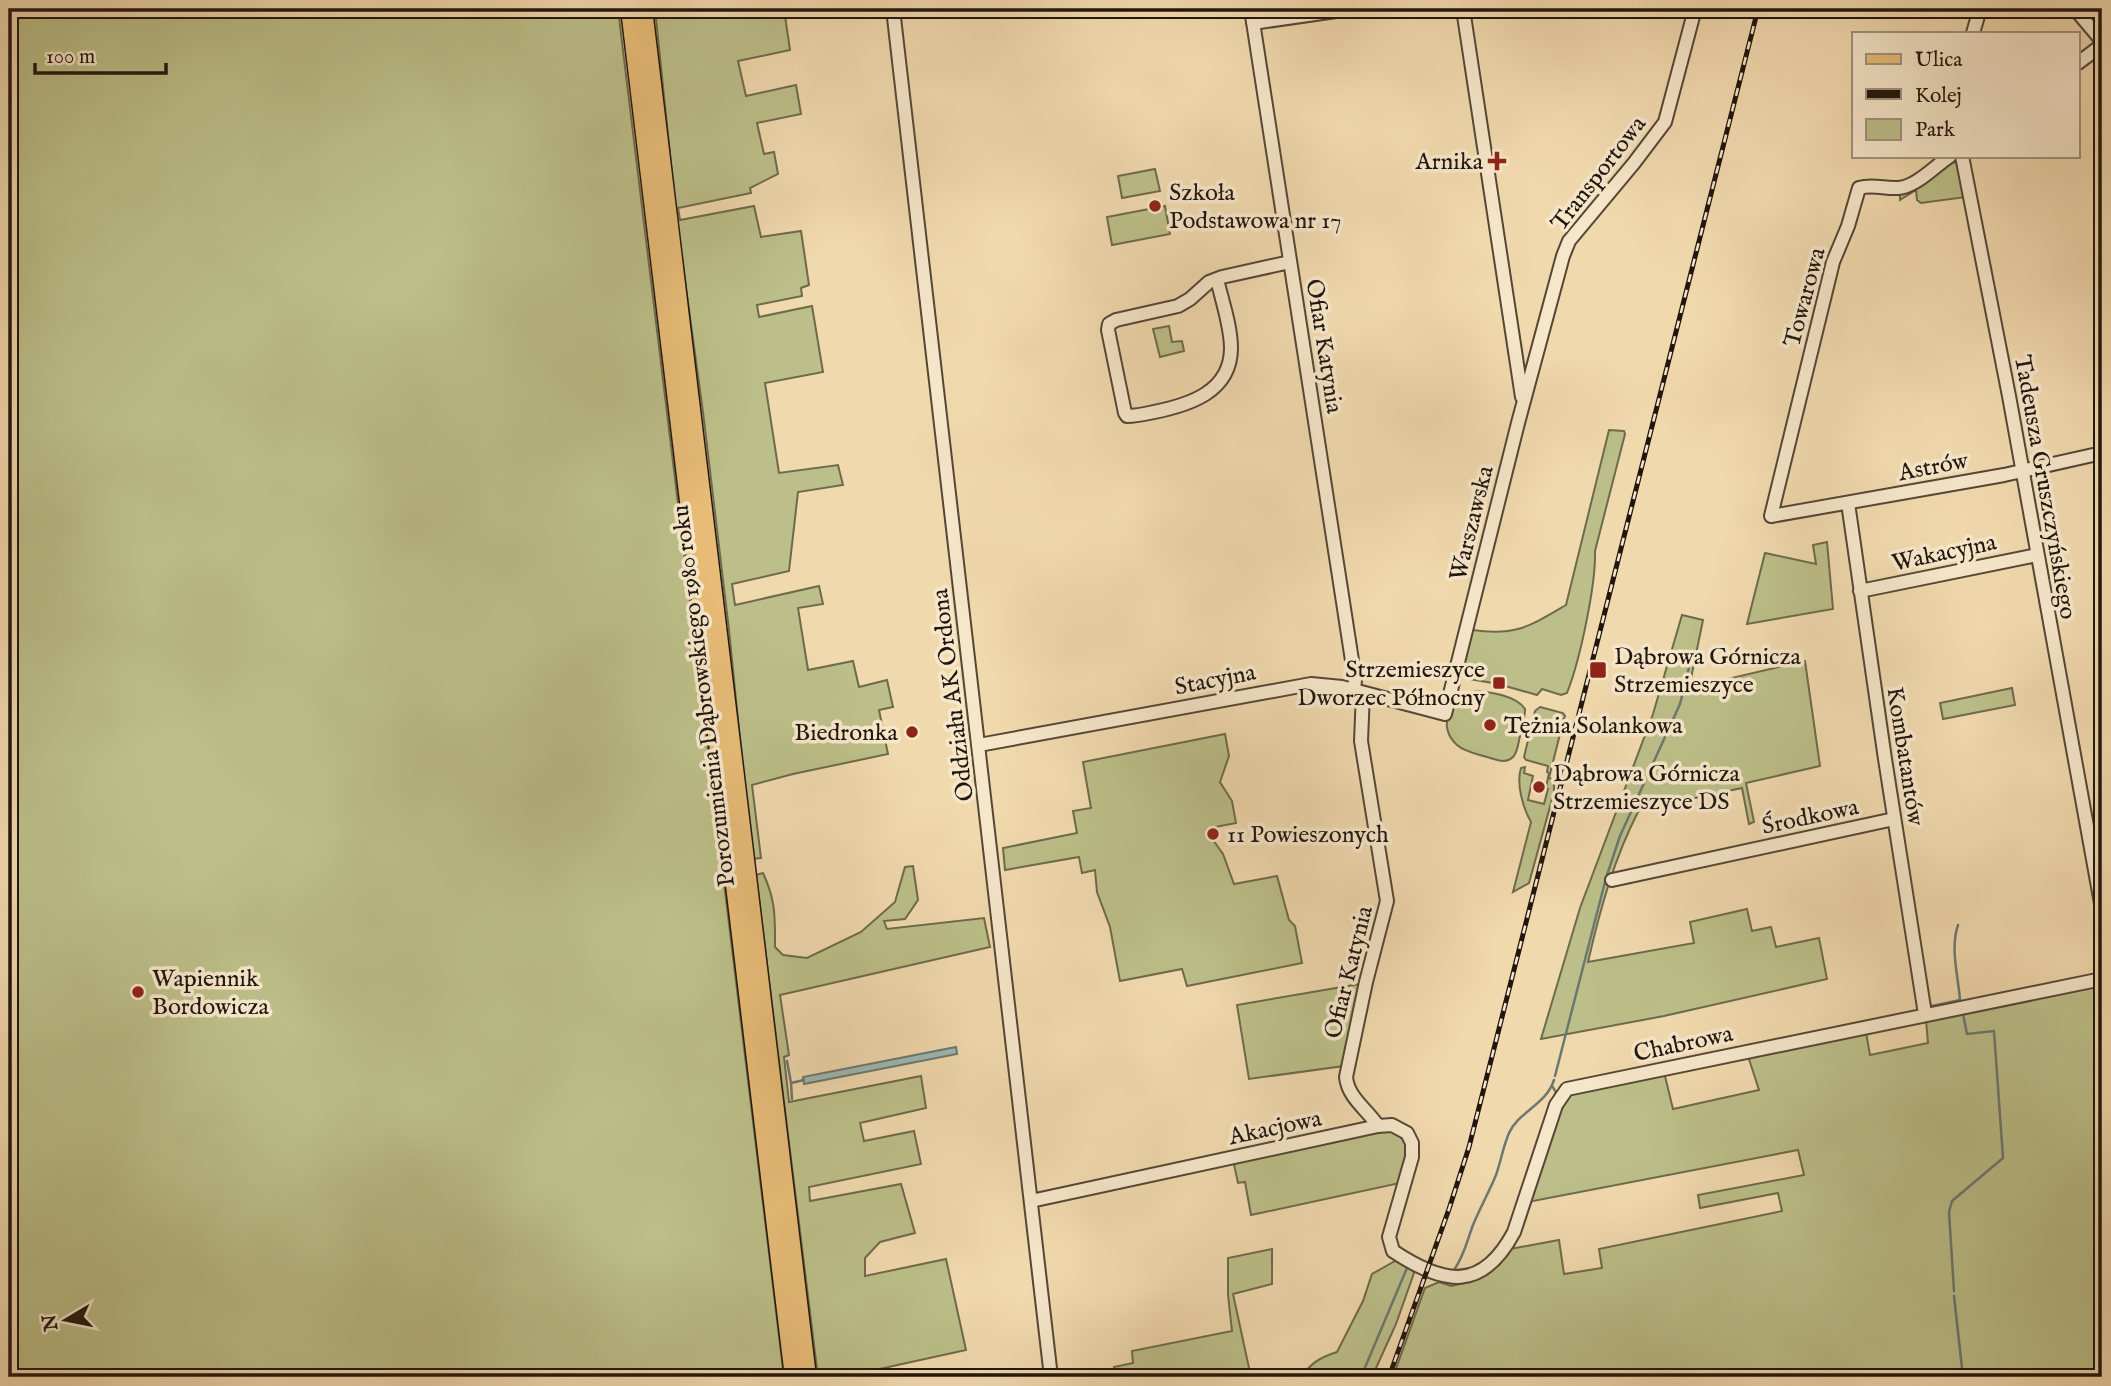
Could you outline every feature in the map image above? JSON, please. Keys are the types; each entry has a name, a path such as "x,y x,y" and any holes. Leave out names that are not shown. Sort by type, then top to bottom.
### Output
{"main road":[{"name":"Porozumienia Dąbrowskiego 1980 roku","path":"629,9 793,1377"},
{"name":"Porozumienia Dąbrowskiego 1980 roku","path":"644,9 808,1377"}],"street":[{"name":"Oddziału AK Ordona","path":"893,9 1051,1377"},
{"name":"Ofiar Katynia","path":"1251,9 1358,691 1361,741 1387,901 1346,1067 1346,1084 1378,1126"},
{"path":"1253,23 1350,9"},
{"name":"Warszawska","path":"1448,699 1523,404 1463,9"},
{"name":"Transportowa","path":"1523,404 1569,241 1665,122 1695,9"},
{"path":"1973,32 1980,9"},
{"path":"2075,9 2102,43 2080,61"},
{"name":"Towarowa","path":"1771,516 1833,262 1860,188 1905,187 1947,158"},
{"name":"Tadeusza Gruszczyńskiego","path":"1962,158 2102,909"},
{"path":"1217,279 1231,347 1222,378 1189,404 1127,416 1109,324 1116,320 1178,306 1217,279 1290,262"},
{"path":"1516,355 1530,358 1536,355"},
{"name":"Astrów","path":"1771,516 2102,453"},
{"name":"Kombatantów","path":"1848,503 1894,819 1926,1014"},
{"name":"Wakacyjna","path":"1860,591 2038,555"},
{"name":"Stacyjna","path":"979,745 1293,686 1322,684 1445,714 1448,699"},
{"name":"Środkowa","path":"1612,880 1894,819"},
{"name":"Chabrowa","path":"1378,1126 1392,1125 1402,1129 1413,1148 1389,1237 1393,1251 1416,1266 1459,1278 1484,1269 1497,1259 1514,1232 1556,1105 1567,1089 2102,979"},
{"name":"Akacjowa","path":"1031,1201 1378,1126"}],"green space":[{"path":"9,9 618,9 784,1377 9,1377"},
{"path":"655,9 784,9 790,50 738,61 746,96 796,85 801,114 757,123 764,154 774,152 778,174 750,188 751,193 678,208 680,220 754,206 761,237 801,231 809,285 801,288 802,296 757,305 759,317 812,306 823,372 765,383 779,473 838,465 843,485 798,492 789,571 732,584 735,605 819,586 823,604 798,608 808,670 853,661 859,687 887,680 893,707 879,710 888,754 752,785 761,858 752,859 729,630 677,222"},
{"path":"1952,161 1958,164 1966,197 1921,203 1917,200 1916,190 1900,200 1900,192"},
{"path":"1155,169 1160,191 1122,198 1118,176"},
{"path":"1165,206 1170,234 1112,245 1107,217"},
{"path":"1169,326 1172,342 1182,341 1184,351 1160,357 1153,329"},
{"path":"1609,430 1624,431 1625,434 1595,551 1586,622 1567,693 1561,695 1542,689 1537,695 1470,679 1461,670 1472,630 1511,631 1566,605"},
{"path":"1827,542 1833,609 1747,624 1765,553 1816,564 1813,545"},
{"path":"1682,615 1703,620 1689,688 1805,661 1820,766 1746,783 1754,822 1749,824 1742,788 1639,810 1609,884 1588,962 1694,943 1690,922 1747,909 1752,931 1771,927 1776,947 1819,938 1827,979 1664,1016 1541,1039 1580,908 1653,714"},
{"path":"2012,688 2015,705 1943,719 1940,703"},
{"path":"1476,691 1510,698 1525,709 1517,750 1510,759 1497,760 1467,751 1457,745 1447,729 1449,713 1454,705 1467,694"},
{"path":"1540,707 1563,713 1565,716 1561,719 1557,733 1560,734 1549,778 1554,780 1554,792 1529,883 1513,892 1531,822 1521,796 1521,768 1525,767 1524,773 1533,776 1528,800 1544,804 1548,789 1548,766 1526,760 1524,757 1535,711"},
{"path":"1225,734 1229,756 1220,782 1232,801 1236,823 1210,828 1211,837 1223,854 1234,884 1277,876 1289,920 1295,926 1302,963 1187,986 1182,969 1120,981 1110,927 1097,892 1095,870 1082,873 1079,857 1005,870 1003,848 1077,833 1073,811 1091,808 1083,762"},
{"path":"913,866 918,900 905,919 884,921 887,929 984,918 990,947 780,995 789,1055 784,1057 789,1102 921,1076 926,1108 860,1123 864,1141 914,1131 921,1164 809,1187 810,1201 901,1184 915,1233 880,1242 865,1258 865,1276 946,1259 966,1350 843,1377 818,1377 756,875 763,873 773,901 775,947 783,955 807,958 861,932 895,902 905,867"},
{"path":"1371,982 1351,1065 1249,1079 1237,1005"},
{"path":"2102,984 2102,1377 1393,1377 1425,1288 1439,1282 1451,1286 1470,1282 1486,1275 1510,1249 1559,1240 1564,1274 1602,1268 1599,1249 1782,1211 1778,1193 1700,1208 1698,1195 1804,1175 1798,1150 1528,1202 1550,1133 1566,1097 1577,1090 1664,1072 1673,1109 1759,1090 1748,1056 1866,1032 1870,1055 1928,1043 1926,1020"},
{"path":"1391,1129 1405,1141 1406,1152 1400,1183 1251,1215 1245,1182 1238,1183 1233,1160"},
{"path":"1272,1249 1272,1284 1233,1294 1251,1377 1116,1377 1114,1367 1133,1363 1132,1351 1232,1331 1228,1258"},
{"path":"1395,1261 1409,1265 1414,1273 1396,1324 1372,1377 1303,1377 1317,1361 1337,1352 1363,1301 1372,1274"}],"water":[{"path":"956,1047 957,1054 804,1084 803,1077"}],"waterway":[{"path":"1555,1076 1606,878 1620,836 1680,704 1690,663"},
{"path":"1958,925 1955,952 1960,1000"},
{"path":"1929,1003 1932,1006 1960,1000"},
{"path":"1954,1291 1949,1212 1952,1201 2003,1158 1994,1031 1967,1034 1963,1014"},
{"path":"787,1061 791,1083"},
{"path":"792,1099 791,1083 804,1080"},
{"path":"1454,1270 1496,1175 1513,1125 1545,1096 1554,1080"},
{"path":"1552,1086 1556,1092 1553,1100"},
{"path":"1361,1377 1407,1268"},
{"path":"1457,1270 1472,1268"},
{"path":"1954,1296 1963,1377"}],"railway":[{"path":"1389,1377 1469,1147 1758,9"}],"place":[{"name":"Arnika","path":"1497,161"},
{"name":"Szkoła Podstawowa nr 17","path":"1155,206"},
{"name":"Dąbrowa Górnicza Strzemieszyce","path":"1598,670"},
{"name":"Strzemieszyce Dworzec Północny","path":"1499,683"},
{"name":"Tężnia Solankowa","path":"1490,725"},
{"name":"Biedronka","path":"912,732"},
{"name":"Dąbrowa Górnicza Strzemieszyce DS","path":"1539,787"},
{"name":"11 Powieszonych","path":"1213,834"},
{"name":"Wapiennik Bordowicza","path":"138,992"}]}
